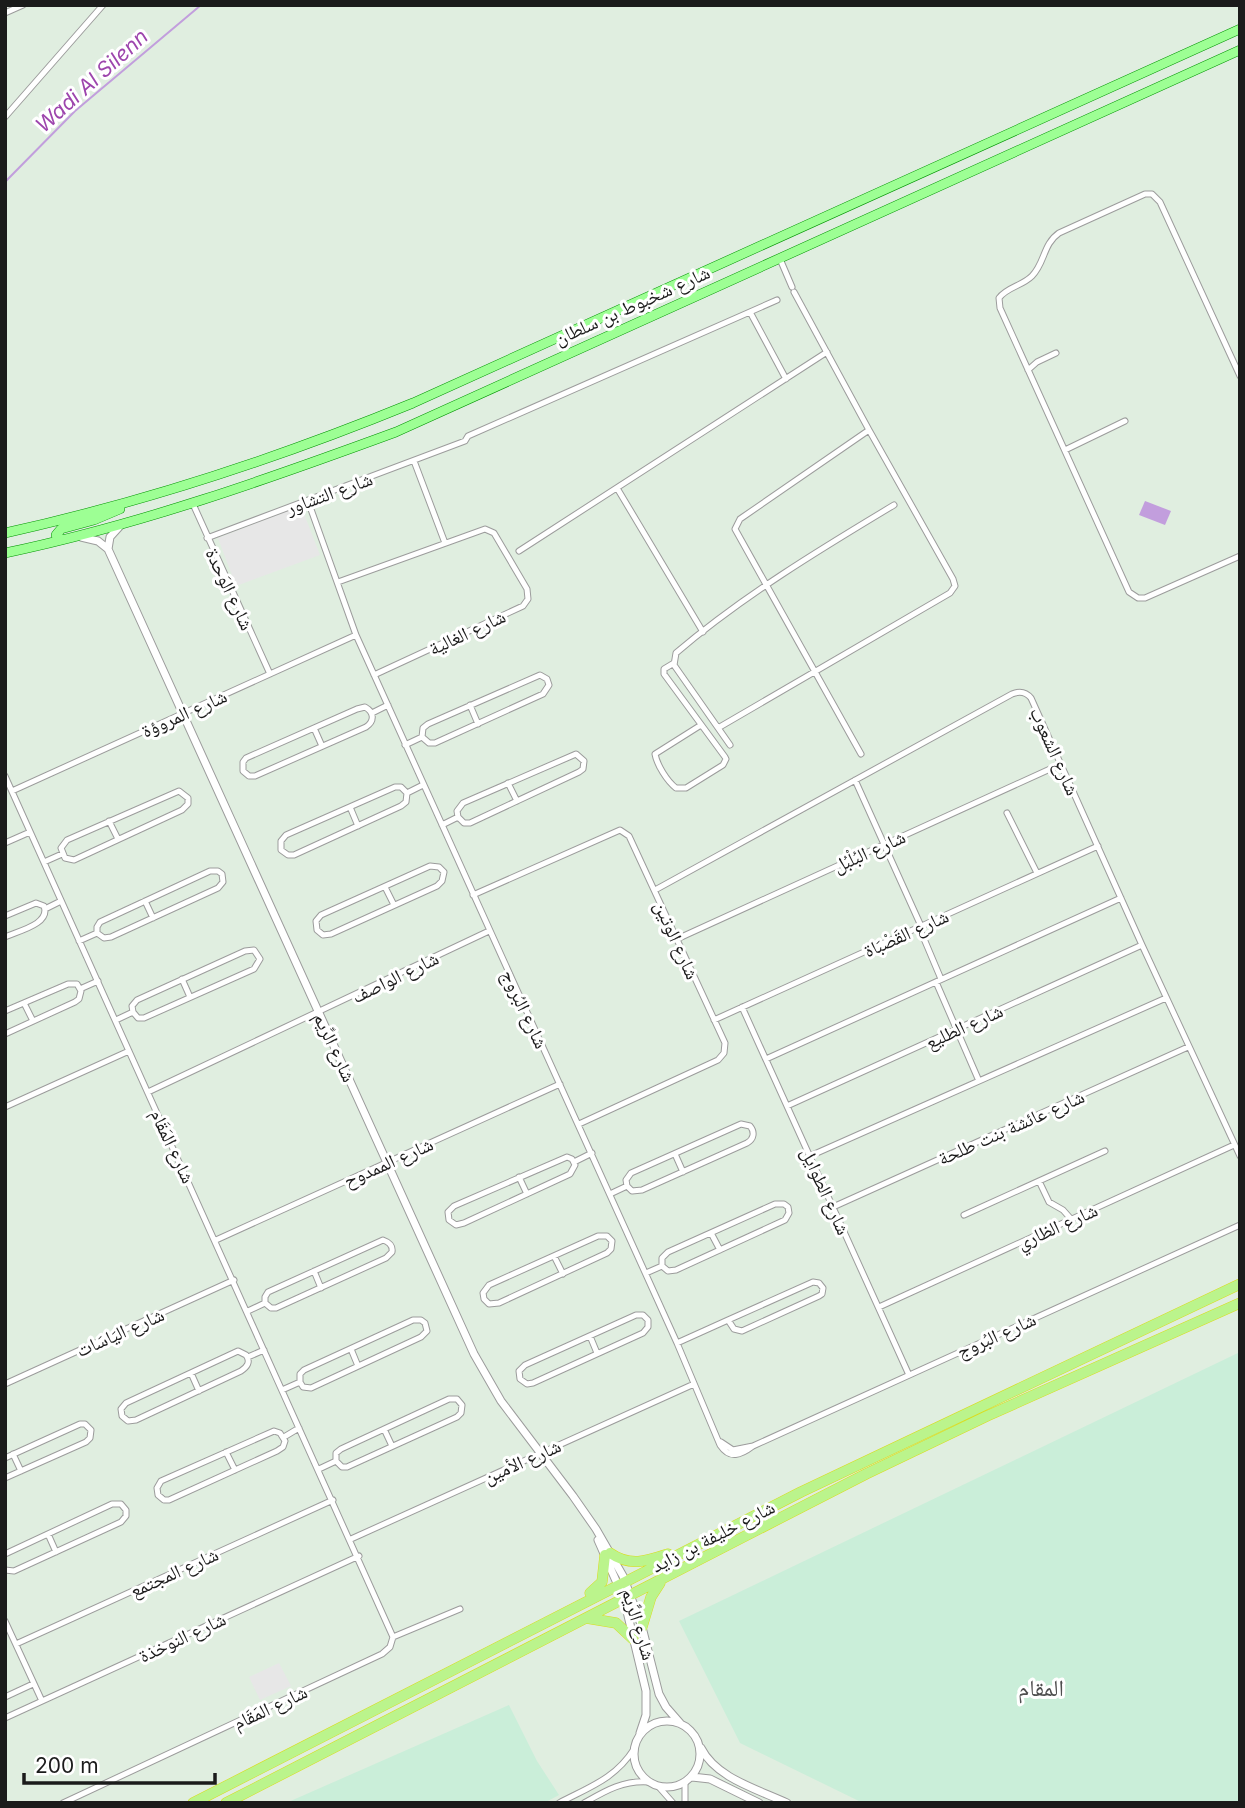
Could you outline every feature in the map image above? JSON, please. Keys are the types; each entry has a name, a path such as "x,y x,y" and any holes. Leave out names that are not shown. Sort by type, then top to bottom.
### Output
{"highway":[{"name":"شارع خليفة بن زايد","path":"193,1803 849,1468 1240,1284"},
{"name":"شارع خليفة بن زايد","path":"226,1803 866,1474 987,1416 1240,1303"},
{"path":"564,1612 601,1585 607,1554 639,1562 686,1551"},
{"path":"642,1627 651,1597 662,1580"},
{"path":"586,1618 616,1623 633,1639"}],"main road":[{"name":"شارع شخبوط بن سلطان","path":"5,533 130,502 284,454 414,403 1240,29"},
{"name":"شارع شخبوط بن سلطان","path":"5,553 127,523 193,503 396,432 1240,50"},
{"path":"66,539 57,535 58,530 104,517 130,502"}],"street":[{"path":"5,13 23,5"},
{"path":"5,117 103,5"},
{"path":"1240,376 1156,196 1149,194 1055,236 1049,242 1034,273 1001,295 999,305 1131,595 1145,598 1240,556"},
{"path":"718,728 950,593 955,586 793,289 780,259"},
{"name":"شارع التشاور","path":"207,538 465,441 468,436 777,300"},
{"path":"750,312 786,379"},
{"path":"519,551 827,352"},
{"path":"1028,370 1037,362 1056,353"},
{"path":"1065,450 1125,421"},
{"path":"861,754 736,532 738,521 869,430"},
{"path":"414,461 445,543"},
{"path":"617,488 703,632"},
{"name":"شارع البُروج","path":"308,501 356,635 489,932 579,1124 724,1451 732,1455 741,1454 753,1446 1240,1225"},
{"name":"شارع الوَحدة","path":"193,503 270,674"},
{"path":"730,745 674,663 676,653 766,586 894,505"},
{"path":"66,539 82,536 94,539 108,549 112,533 127,523"},
{"name":"شارع الغالية","path":"338,582 481,529 492,531 527,589 527,601 523,606 374,675"},
{"name":"شارع الرِّيم","path":"108,549 185,713 474,1354 499,1398 570,1491 593,1527 642,1627 659,1694 680,1723"},
{"name":"شارع المروؤة","path":"12,791 356,635"},
{"path":"674,663 664,668 664,674 701,724 726,758 726,763 689,786 676,788 656,759 656,754 701,724"},
{"path":"537,675 545,677 549,682 549,687 543,694 478,724 435,743 429,743 422,737 425,726 537,675"},
{"name":"شارع الشعوب","path":"654,890 1019,692 1026,694 1031,698 1240,1156"},
{"path":"372,713 388,705"},
{"path":"470,705 478,724"},
{"path":"365,707 372,713 369,725 255,776 249,776 243,771 246,758 314,728 359,708 365,707"},
{"path":"314,728 322,746"},
{"path":"405,745 422,737"},
{"path":"573,754 579,755 584,761 583,769 579,772 517,801 470,823 458,817 460,805 573,754"},
{"name":"شارع البُلْبُل","path":"677,939 1060,764"},
{"name":"شارع المَقَام","path":"5,776 359,1556 393,1637 390,1647 382,1654 63,1803"},
{"path":"855,780 920,926 956,1030 979,1081"},
{"path":"508,783 517,801"},
{"path":"407,793 423,785"},
{"path":"395,787 401,787 407,793 404,804 294,855 288,855 281,850 280,844 284,836 350,807 395,787"},
{"path":"176,791 186,795 188,804 185,809 118,839 74,860 65,858 62,854 64,842 176,791"},
{"path":"350,807 358,826"},
{"path":"1007,813 1037,873"},
{"path":"442,825 458,817"},
{"path":"110,821 118,839"},
{"name":"شارع الوتين","path":"473,895 621,830 629,836 677,939 725,1043 721,1058 579,1124"},
{"path":"5,843 30,832"},
{"name":"شارع القَصْبَاة","path":"714,1020 1098,846"},
{"path":"44,862 62,854"},
{"path":"443,872 459,864"},
{"path":"433,866 439,867 443,872 444,878 440,884 329,935 323,935 317,930 316,921 321,915 385,887 433,866"},
{"path":"212,870 218,871 223,877 222,885 218,888 153,918 108,938 97,933 100,922 212,870"},
{"path":"385,887 394,905"},
{"path":"766,1059 1121,898"},
{"path":"45,909 61,901"},
{"path":"145,901 153,918"},
{"path":"5,916 36,903 45,909 46,915 42,920 5,937"},
{"name":"شارع الواصف","path":"148,1091 489,932"},
{"path":"79,941 97,933"},
{"name":"شارع الطليع","path":"787,1107 1142,945"},
{"path":"248,950 256,952 260,957 254,969 190,997 144,1018 138,1018 133,1013 132,1006 135,1001 182,979 248,950"},
{"path":"182,979 190,997"},
{"path":"80,989 98,981"},
{"path":"5,1011 68,984 77,984 80,989 81,994 77,1001 5,1034"},
{"path":"810,1156 1166,998"},
{"path":"24,1003 33,1021"},
{"name":"شارع الطوايل","path":"742,1007 909,1375"},
{"path":"116,1020 133,1013"},
{"name":"شارع عائشة بنت طلحة","path":"833,1208 1188,1047"},
{"path":"5,1107 130,1051"},
{"name":"شارع الممدوح","path":"216,1240 560,1084"},
{"path":"741,1124 748,1124 754,1135 747,1143 638,1191 632,1191 627,1186 626,1180 631,1173 675,1154 741,1124"},
{"name":"شارع الظاري","path":"879,1307 1234,1145"},
{"path":"964,1215 1105,1152"},
{"path":"574,1162 592,1153"},
{"path":"675,1154 683,1172"},
{"path":"564,1157 574,1162 574,1170 570,1174 527,1194 462,1224 453,1224 449,1220 448,1212 454,1206 564,1157"},
{"path":"519,1177 527,1194"},
{"path":"1039,1181 1049,1202 1063,1210 1071,1219"},
{"path":"610,1194 627,1186"},
{"path":"784,1203 789,1210 785,1220 673,1271 665,1270 662,1266 661,1260 666,1254 711,1233 775,1204 784,1203"},
{"path":"711,1233 720,1250"},
{"path":"612,1241 628,1234"},
{"path":"601,1236 607,1236 612,1241 612,1247 607,1254 499,1303 492,1304 484,1299 484,1290 489,1285 601,1236"},
{"path":"380,1241 386,1241 392,1247 388,1257 321,1288 276,1308 265,1303 264,1297 268,1292 380,1241"},
{"path":"554,1256 563,1274"},
{"path":"646,1273 662,1266"},
{"path":"313,1271 321,1288"},
{"name":"شارع اليَاسَات","path":"5,1384 234,1280"},
{"path":"677,1343 813,1282 820,1283 823,1288 819,1296 743,1331 734,1329 728,1321"},
{"path":"248,1311 265,1303"},
{"path":"648,1320 663,1312"},
{"path":"636,1315 643,1315 648,1320 645,1331 533,1382 524,1383 519,1377 520,1369 525,1364 636,1315"},
{"path":"416,1319 424,1321 424,1336 310,1388 300,1382 302,1372 416,1319"},
{"path":"590,1336 597,1353"},
{"path":"351,1349 358,1366"},
{"path":"248,1357 264,1350"},
{"path":"235,1352 244,1353 248,1357 247,1367 199,1391 136,1420 128,1421 122,1416 121,1409 126,1403 235,1352"},
{"path":"191,1373 199,1391"},
{"path":"282,1390 300,1382"},
{"name":"شارع الأمين","path":"351,1539 694,1384"},
{"path":"451,1398 457,1399 462,1405 461,1413 457,1417 392,1446 347,1467 336,1461 338,1450 451,1398"},
{"path":"5,1458 80,1424 86,1424 91,1430 90,1438 86,1442 5,1478"},
{"path":"284,1437 299,1428"},
{"path":"384,1429 392,1446"},
{"path":"274,1431 284,1437 284,1444 280,1449 169,1500 158,1495 157,1488 161,1482 226,1452 274,1431"},
{"path":"226,1452 234,1470"},
{"path":"13,1454 21,1471"},
{"path":"319,1469 336,1461"},
{"name":"شارع المجتمع","path":"16,1644 333,1500"},
{"path":"5,1554 115,1504 126,1510 125,1519 121,1522 15,1571 5,1570"},
{"path":"48,1534 57,1552"},
{"name":"شارع النوخذة","path":"5,1718 359,1556"},
{"name":"شارع الرِّيم","path":"628,1597 633,1639 647,1699 646,1715 640,1733"},
{"name":"شارع المَقَام","path":"393,1637 460,1609"},
{"path":"5,1621 42,1701"},
{"path":"5,1697 33,1684"},
{"path":"559,1803 614,1774 634,1749 640,1733 646,1727 663,1720 680,1723 693,1732 711,1763 722,1772 787,1803"},
{"path":"583,1803 620,1784 633,1781 671,1787 685,1782 692,1777 701,1759 700,1745"},
{"path":"634,1749 635,1764 649,1782"},
{"path":"692,1777 710,1779 759,1803"},
{"path":"685,1782 685,1803"},
{"path":"658,1786 673,1803"}],"green space":[{"path":"1240,1352 1240,1803 863,1803 740,1743 679,1621"},
{"path":"509,1705 537,1761 559,1795 544,1803 286,1803"}],"shaded area":[{"path":"1145,501 1171,511 1165,525 1139,515"},
{"path":"301,506 320,555 236,586 218,538"},
{"path":"279,1663 291,1686 260,1700 249,1677"}],"waterway":[{"name":"Wadi Al Silenn","path":"5,182 75,111 201,5"}],"district":[{"name":"المقام","path":"1041,1688"}]}
